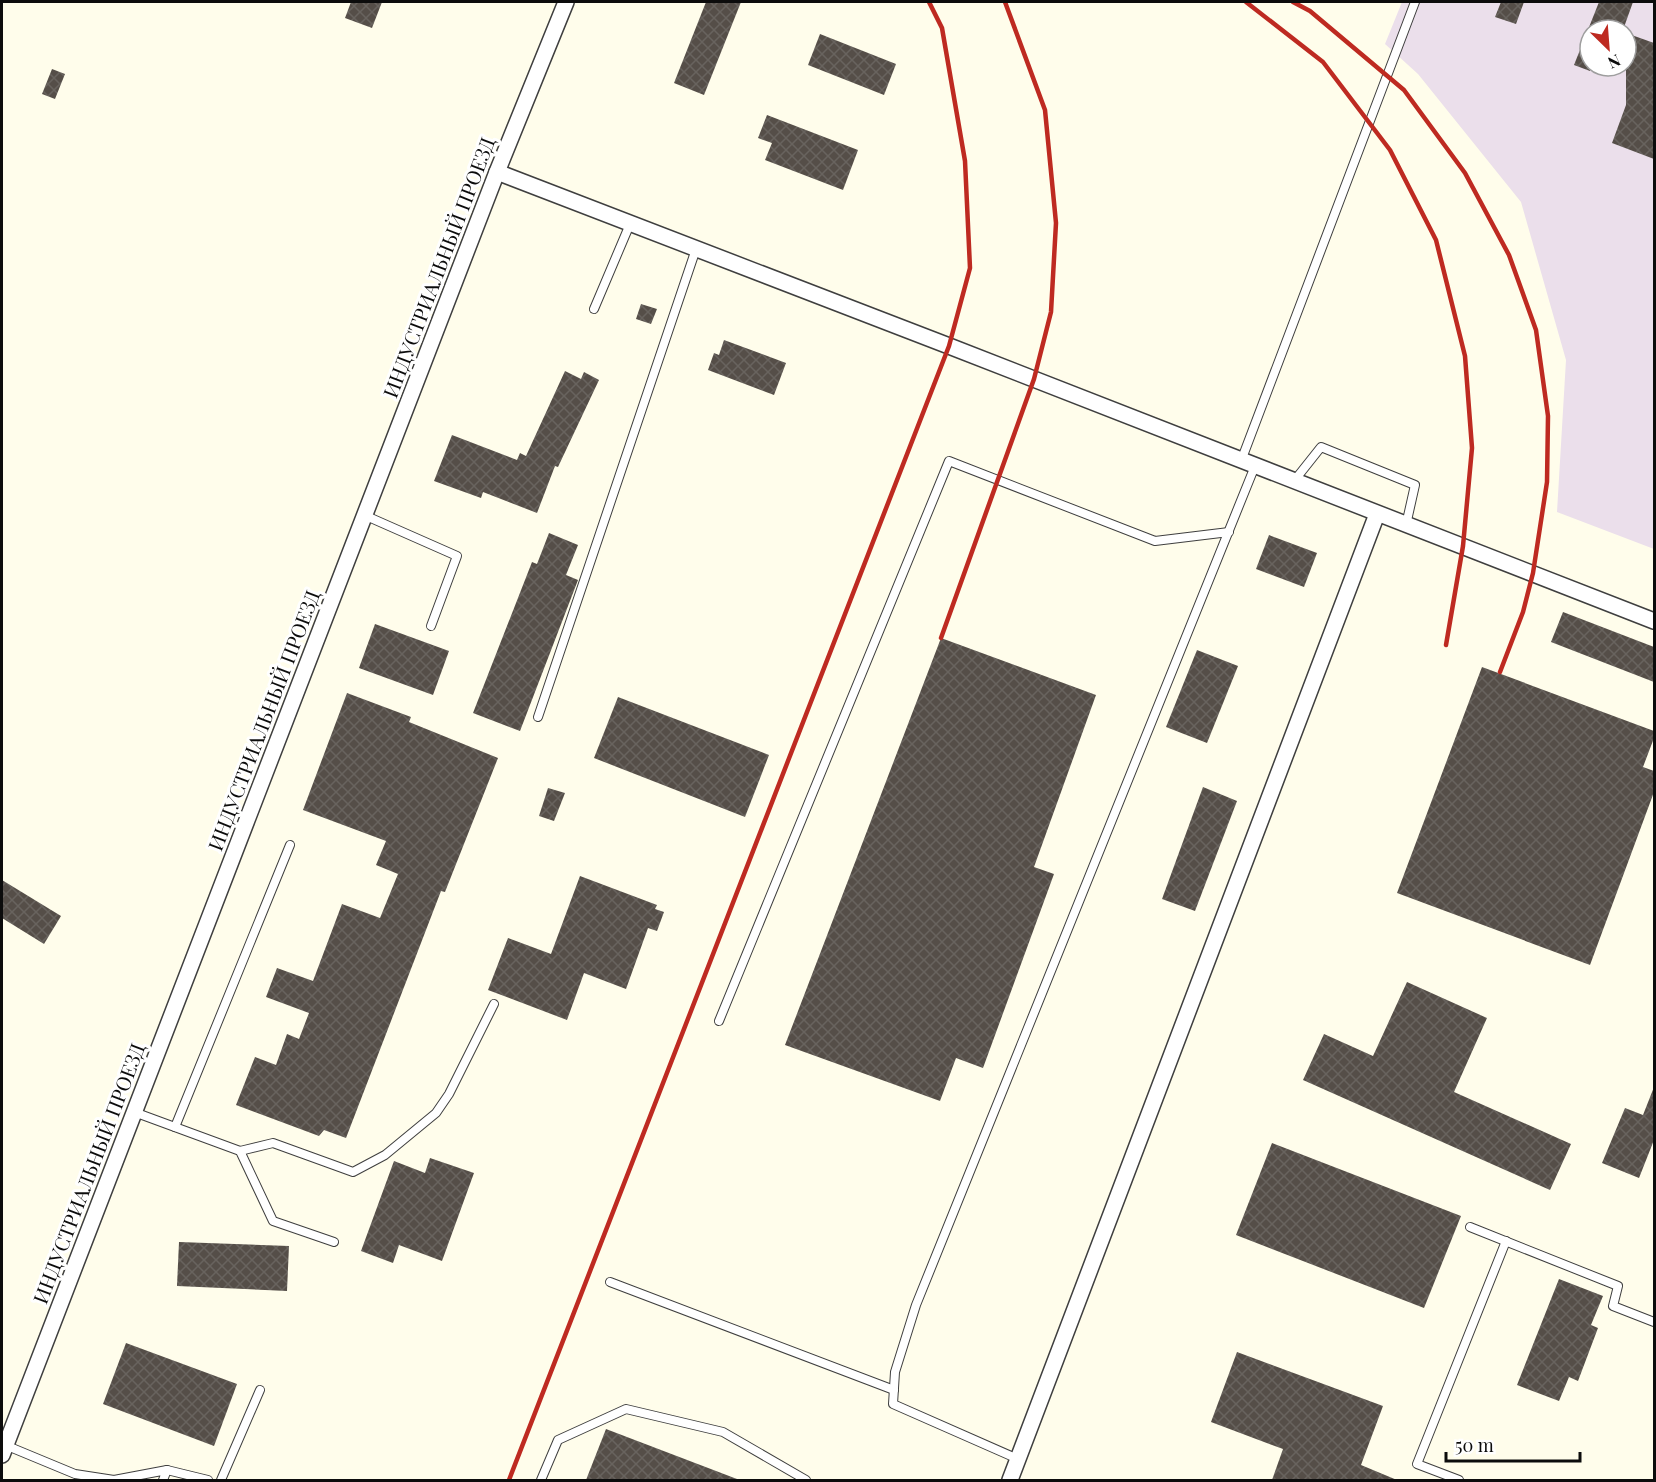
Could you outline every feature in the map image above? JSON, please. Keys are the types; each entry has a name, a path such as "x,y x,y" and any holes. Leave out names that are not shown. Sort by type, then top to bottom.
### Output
{"street":[{"name":"ИНДУСТРИАЛЬНЫЙ ПРОЕЗД","path":"3,1450 497,172 566,2"},
{"path":"497,172 1654,621"},
{"path":"1010,1480 1377,514"}],"lane":[{"path":"1018,1459 893,1404 896,1372 916,1305 1229,532 1248,463 1415,2"},
{"path":"594,309 630,224"},
{"path":"538,717 696,249"},
{"path":"1294,481 1321,447 1415,485 1406,525"},
{"path":"719,1022 949,461 1155,541 1229,532"},
{"path":"364,515 457,556 431,626"},
{"path":"175,1127 290,845"},
{"path":"134,1112 240,1151 273,1143 353,1172 385,1155 436,1113 449,1094 494,1004"},
{"path":"240,1151 273,1221 334,1242"},
{"path":"1470,1227 1618,1286 1613,1306 1654,1322"},
{"path":"1459,1480 1417,1464 1506,1241"},
{"path":"610,1282 894,1389"},
{"path":"221,1480 260,1390"},
{"path":"541,1480 558,1440 626,1409 723,1432 806,1480"},
{"path":"3,1450 75,1473 114,1480 167,1470 208,1480"},
{"path":"163,1480 167,1470"}],"shaded area":[{"path":"1402,2 1654,2 1654,549 1557,512 1566,360 1521,202 1418,74 1385,44"}],"building":[{"path":"351,2 382,2 372,28 345,18"},
{"path":"706,2 741,2 704,95 674,83"},
{"path":"1501,2 1524,2 1516,24 1495,17"},
{"path":"1599,2 1633,2 1627,18 1593,18"},
{"path":"820,34 896,64 884,95 808,65"},
{"path":"1638,37 1654,43 1654,159 1612,143 1626,105 1626,78 1638,78"},
{"path":"1578,55 1578,66 1574,65"},
{"path":"52,69 65,74 55,99 42,94"},
{"path":"767,115 858,150 843,190 765,160 772,143 758,138"},
{"path":"641,304 657,309 651,324 636,319"},
{"path":"724,340 786,363 774,395 708,370 714,353 719,355"},
{"path":"565,371 581,379 584,372 599,380 558,467 555,466 537,513 483,492 481,498 434,481 452,435 517,460 520,453 526,456"},
{"path":"549,533 578,545 566,575 578,580 520,731 473,713 532,562 537,564"},
{"path":"1269,535 1317,553 1304,587 1256,569"},
{"path":"1563,612 1654,647 1654,682 1551,642"},
{"path":"375,624 449,651 433,695 359,668"},
{"path":"941,638 1096,695 1034,867 1054,874 983,1068 956,1058 940,1101 785,1045"},
{"path":"1197,650 1238,666 1207,743 1166,727"},
{"path":"1482,667 1654,731 1654,738 1643,767 1654,771 1654,792 1590,965 1397,893"},
{"path":"347,693 411,717 409,722 498,758 445,892 441,891 346,1138 324,1130 319,1136 236,1105 255,1057 276,1065 287,1034 299,1039 309,1013 266,997 277,968 313,981 342,904 380,918 398,874 376,865 386,841 303,810"},
{"path":"618,697 769,755 745,817 594,758"},
{"path":"1203,787 1237,801 1195,911 1162,899"},
{"path":"548,788 565,793 554,821 539,816"},
{"path":"580,876 657,905 655,909 664,912 657,931 648,928 626,989 584,973 567,1020 488,990 508,938 551,954"},
{"path":"2,880 61,916 44,944 2,918"},
{"path":"1407,982 1487,1018 1454,1092 1571,1144 1550,1190 1303,1080 1324,1034 1373,1056"},
{"path":"1654,1087 1654,1140 1639,1178 1602,1163 1625,1108 1643,1115"},
{"path":"1272,1143 1461,1216 1424,1308 1236,1235"},
{"path":"430,1158 474,1173 442,1261 399,1245 393,1263 361,1251 394,1161 425,1173"},
{"path":"179,1242 289,1246 287,1291 177,1286"},
{"path":"1559,1279 1603,1296 1591,1325 1598,1328 1578,1381 1569,1377 1559,1401 1517,1385"},
{"path":"126,1343 237,1384 214,1446 103,1404"},
{"path":"1237,1352 1383,1406 1361,1465 1397,1480 1272,1480 1283,1449 1211,1422"},
{"path":"606,1429 737,1479 737,1480 586,1480"}],"railway":[{"path":"509,1480 949,346 970,268 965,161 942,28 929,2"},
{"path":"941,638 1034,379 1051,312 1056,223 1045,110 1005,2"},
{"path":"1246,2 1323,62 1390,150 1436,240 1465,356 1472,448 1463,546 1446,645"},
{"path":"1293,2 1310,11 1404,90 1465,173 1509,255 1536,330 1548,416 1547,482 1533,573 1523,612 1500,672"}]}
